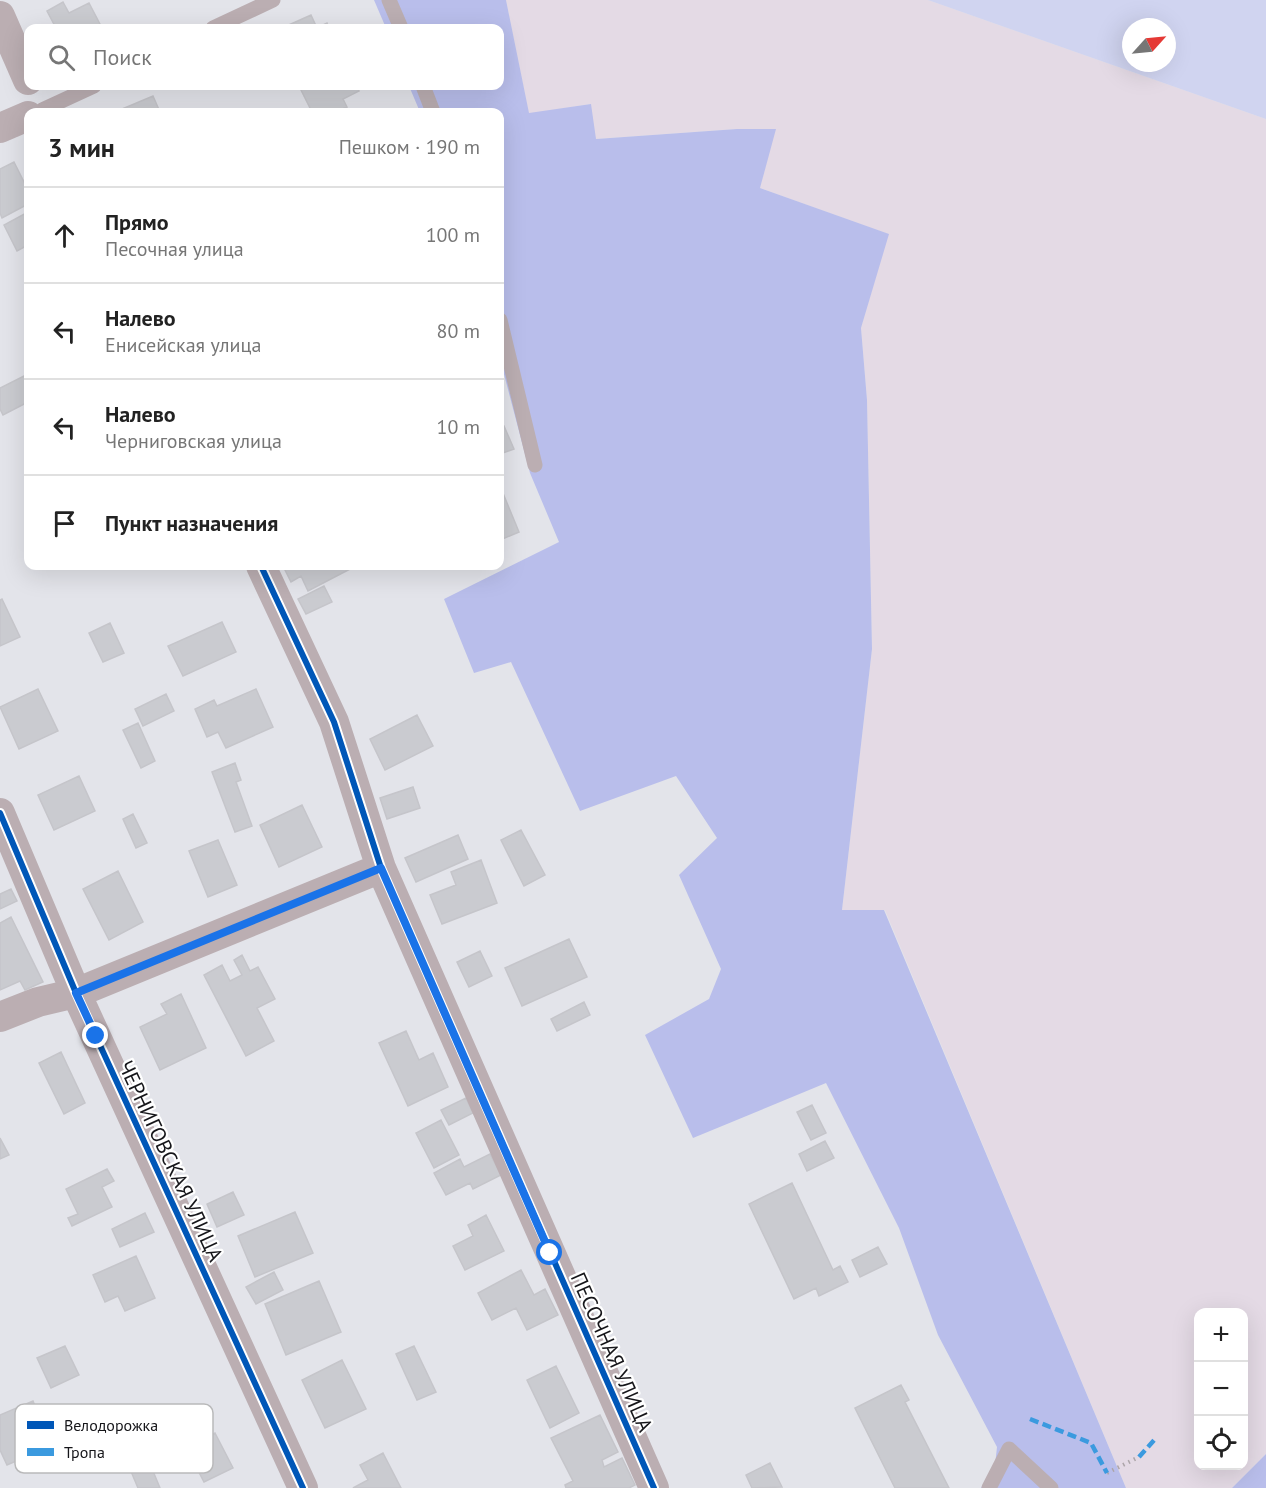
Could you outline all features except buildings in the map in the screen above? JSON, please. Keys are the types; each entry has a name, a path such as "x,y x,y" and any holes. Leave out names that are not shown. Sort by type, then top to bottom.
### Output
{"street":[{"path":"0,16 24,71"},
{"path":"0,128 24,114"},
{"name":"ПЕСОЧНАЯ УЛИЦА","path":"263,570 334,722 381,868 654,1488"},
{"name":"ЧЕРНИГОВСКАЯ УЛИЦА","path":"0,813 76,993 303,1488"},
{"path":"0,1017 38,1002 76,993 381,868"}],"lane":[{"path":"222,24 273,0"},
{"path":"390,0 399,24"},
{"path":"36,107 83,90"},
{"path":"425,90 431,108"},
{"path":"504,337 535,465"},
{"path":"989,1488 1009,1449 1051,1488"}],"path":[{"path":"1107,1473 1139,1457"}],"shaded area":[{"path":"374,0 506,0 529,113 591,104 596,139 737,129 776,129 760,188 889,234 861,328 867,400 872,649 842,910 884,910 1126,1488 981,1488 995,1465 997,1447 938,1335 899,1228 826,1083 693,1138 645,1035 709,999 721,969 679,875 717,838 676,776 580,811 511,662 474,673 444,599 559,542 530,473 504,374 504,108 418,108 411,90 504,90 504,24 384,24"},
{"path":"506,0 928,0 1122,68 1122,72 1133,72 1266,119 1266,1454 1232,1488 1126,1488 885,910 842,910 872,649 867,400 861,328 888,234 760,188 775,129 737,129 595,139 590,104 529,114"},
{"path":"928,0 1266,0 1266,119 1133,72 1176,72 1176,18 1122,18 1122,68"},
{"path":"1266,1454 1266,1488 1232,1488"}],"marked path":[{"path":"1030,1419 1091,1443 1107,1473"},
{"path":"1139,1457 1156,1438"}],"cycle path":[{"path":"263,570 334,722 381,868 654,1488"},
{"path":"0,813 76,993 303,1488"}],"route":[{"path":"96,1036 76,993 381,868 550,1253"}]}
